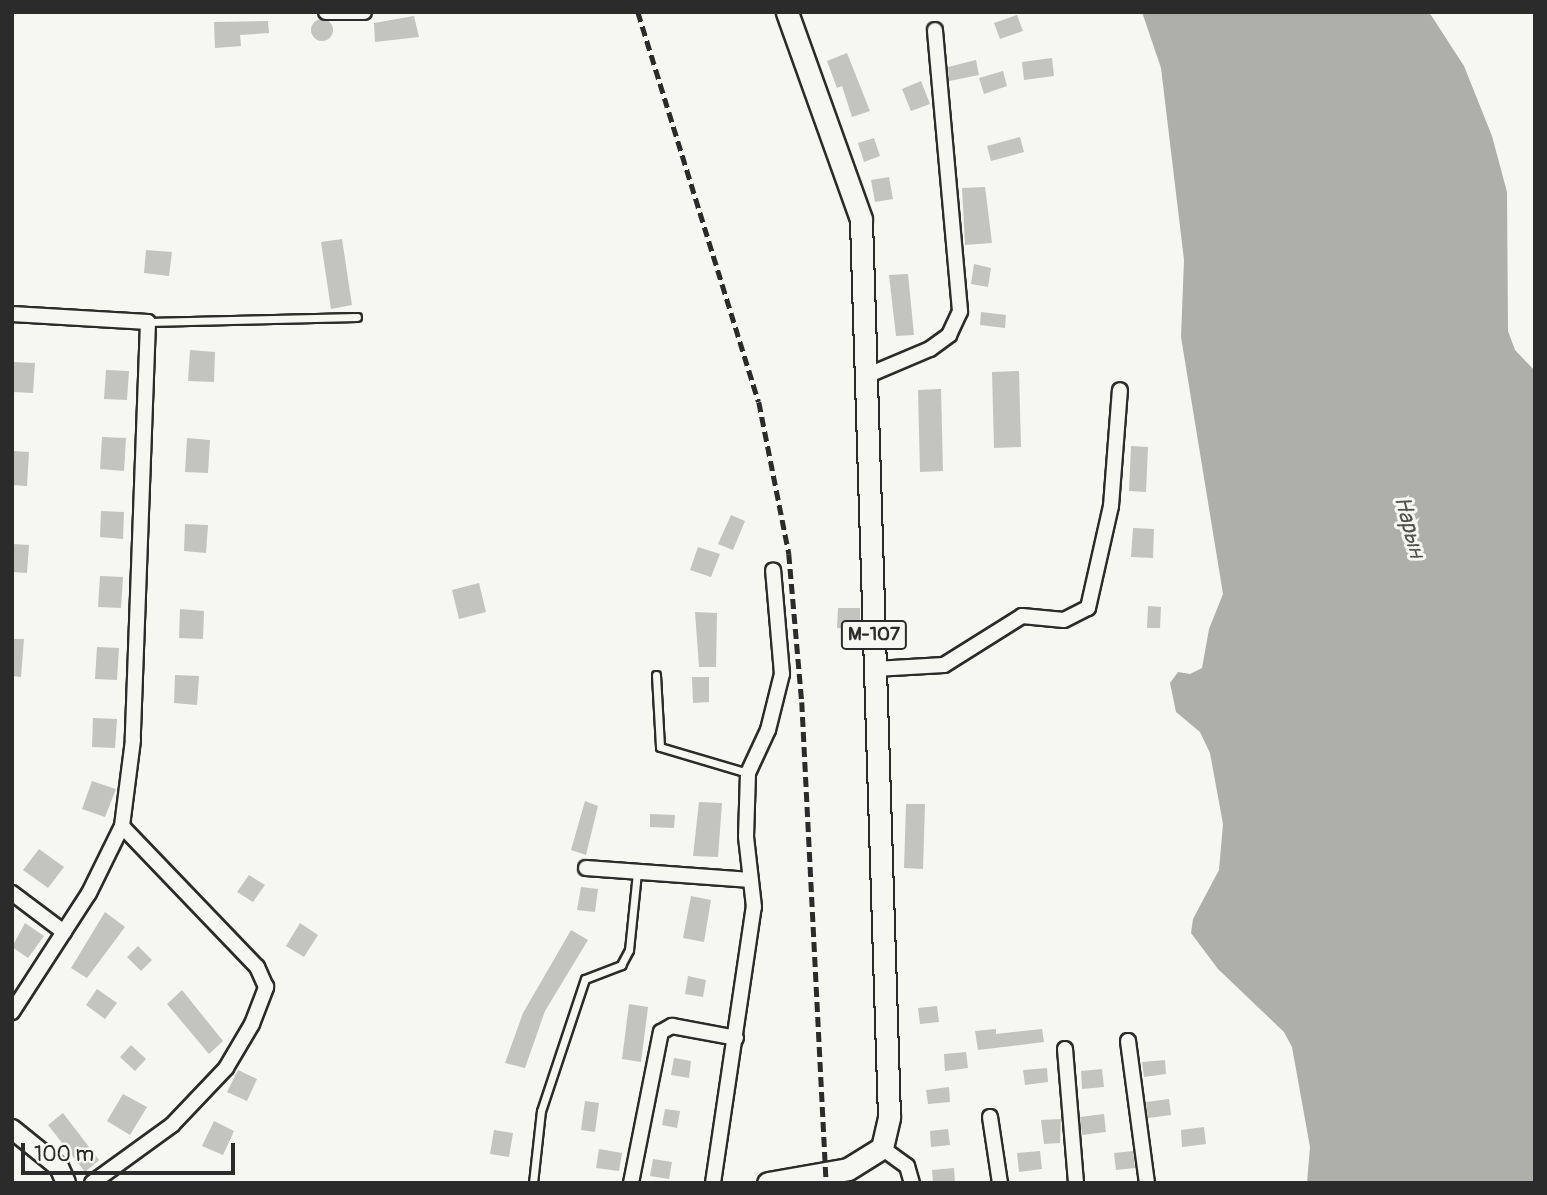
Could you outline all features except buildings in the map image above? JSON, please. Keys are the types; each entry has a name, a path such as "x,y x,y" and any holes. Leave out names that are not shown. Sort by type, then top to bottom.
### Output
{"main road":[{"name":"М-107","path":"787,12 861,219 889,1117 882,1147"},
{"path":"768,1183 847,1176 882,1147"}],"street":[{"path":"326,12 363,12"},
{"path":"866,376 930,349 949,335 960,310 935,30"},
{"path":"12,314 148,322 133,740 122,826 64,932 12,1012"},
{"path":"875,669 944,665 1022,616 1065,620 1087,608 1111,506 1120,390"},
{"path":"713,1183 754,907 746,837 748,773 768,730 782,674 773,570"},
{"path":"92,1183 172,1125 226,1068 252,1024 266,987 257,967 122,826"},
{"path":"586,868 751,880"},
{"path":"12,893 64,932"},
{"path":"631,1183 661,1032 672,1027 736,1038"},
{"path":"1128,1041 1147,1183"},
{"path":"1065,1048 1076,1183"},
{"path":"990,1117 1000,1183"},
{"path":"12,1129 59,1167 66,1183"},
{"path":"882,1147 907,1166 912,1183"}],"lane":[{"path":"148,322 357,317"},
{"path":"656,675 660,747 748,773"},
{"path":"533,1183 541,1111 585,979 621,965 629,950 638,872"}],"water":[{"name":"Нарын","path":"1142,12 1429,12 1464,66 1492,136 1507,192 1508,331 1515,350 1535,371 1535,1183 1307,1183 1310,1147 1292,1047 1284,1032 1218,969 1191,933 1193,919 1219,870 1223,824 1210,753 1200,732 1176,712 1170,683 1178,672 1190,674 1202,668 1209,629 1223,594 1181,337 1184,260 1161,68"}],"railway":[{"path":"638,12 759,402 789,554 802,702 826,1183"}]}
